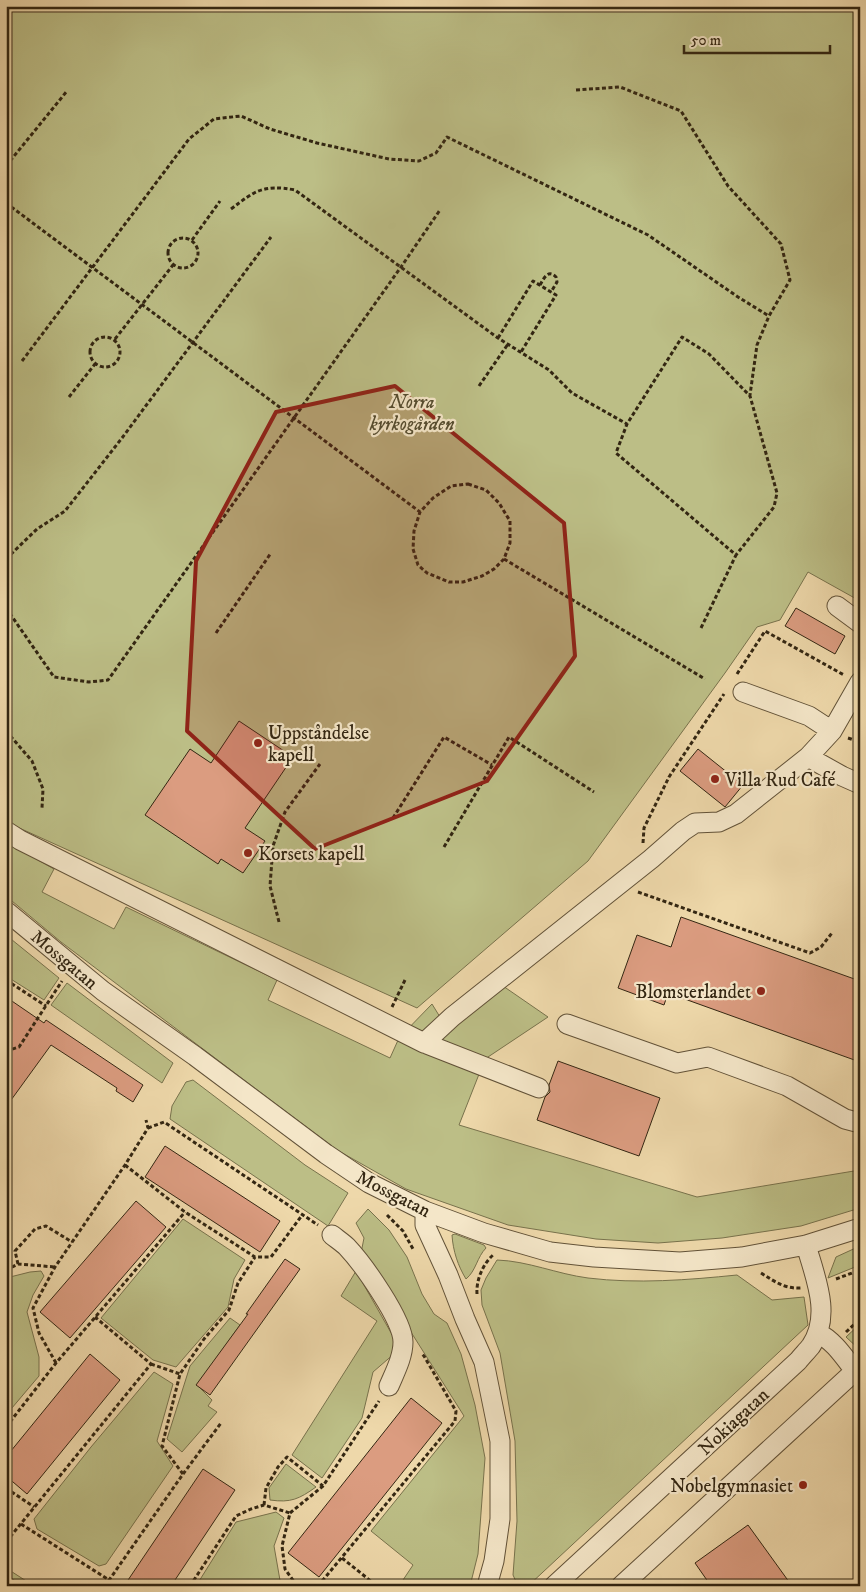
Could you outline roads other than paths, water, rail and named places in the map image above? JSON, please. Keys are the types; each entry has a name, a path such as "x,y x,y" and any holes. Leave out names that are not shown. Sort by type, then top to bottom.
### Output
{"street":[{"path":"837,606 860,623"},
{"path":"424,1043 452,1018 683,831 695,823 719,822 736,814 808,757 832,731 859,683"},
{"path":"735,686 809,716 832,731"},
{"path":"808,757 860,784"},
{"path":"6,831 20,840 384,1024 424,1043 539,1088"},
{"name":"Mossgatan","path":"6,911 103,991 195,1056 326,1154 369,1183 425,1211 484,1234 550,1252 594,1257 680,1262 742,1258 806,1245 860,1228"},
{"path":"567,1024 677,1063 708,1057 787,1086 845,1120 860,1123"},
{"path":"425,1211 425,1225 484,1362 500,1441 500,1519 494,1561 487,1586"},
{"path":"332,1235 346,1246 359,1262 394,1313 403,1341 399,1362 389,1386"},
{"name":"Nokiagatan","path":"554,1586 811,1347 818,1333 822,1318 820,1298 806,1245"},
{"path":"621,1586 855,1371 833,1344 818,1333"}],"place":[{"name":"Uppståndelse kapell","path":"258,743"},
{"name":"Villa Rud Café","path":"715,779"},
{"name":"Korsets kapell","path":"248,853"},
{"name":"Blomsterlandet","path":"761,991"},
{"name":"Nobelgymnasiet","path":"803,1485"}],"park label":[{"name":"Norra kyrkogården","path":"412,412"}]}
